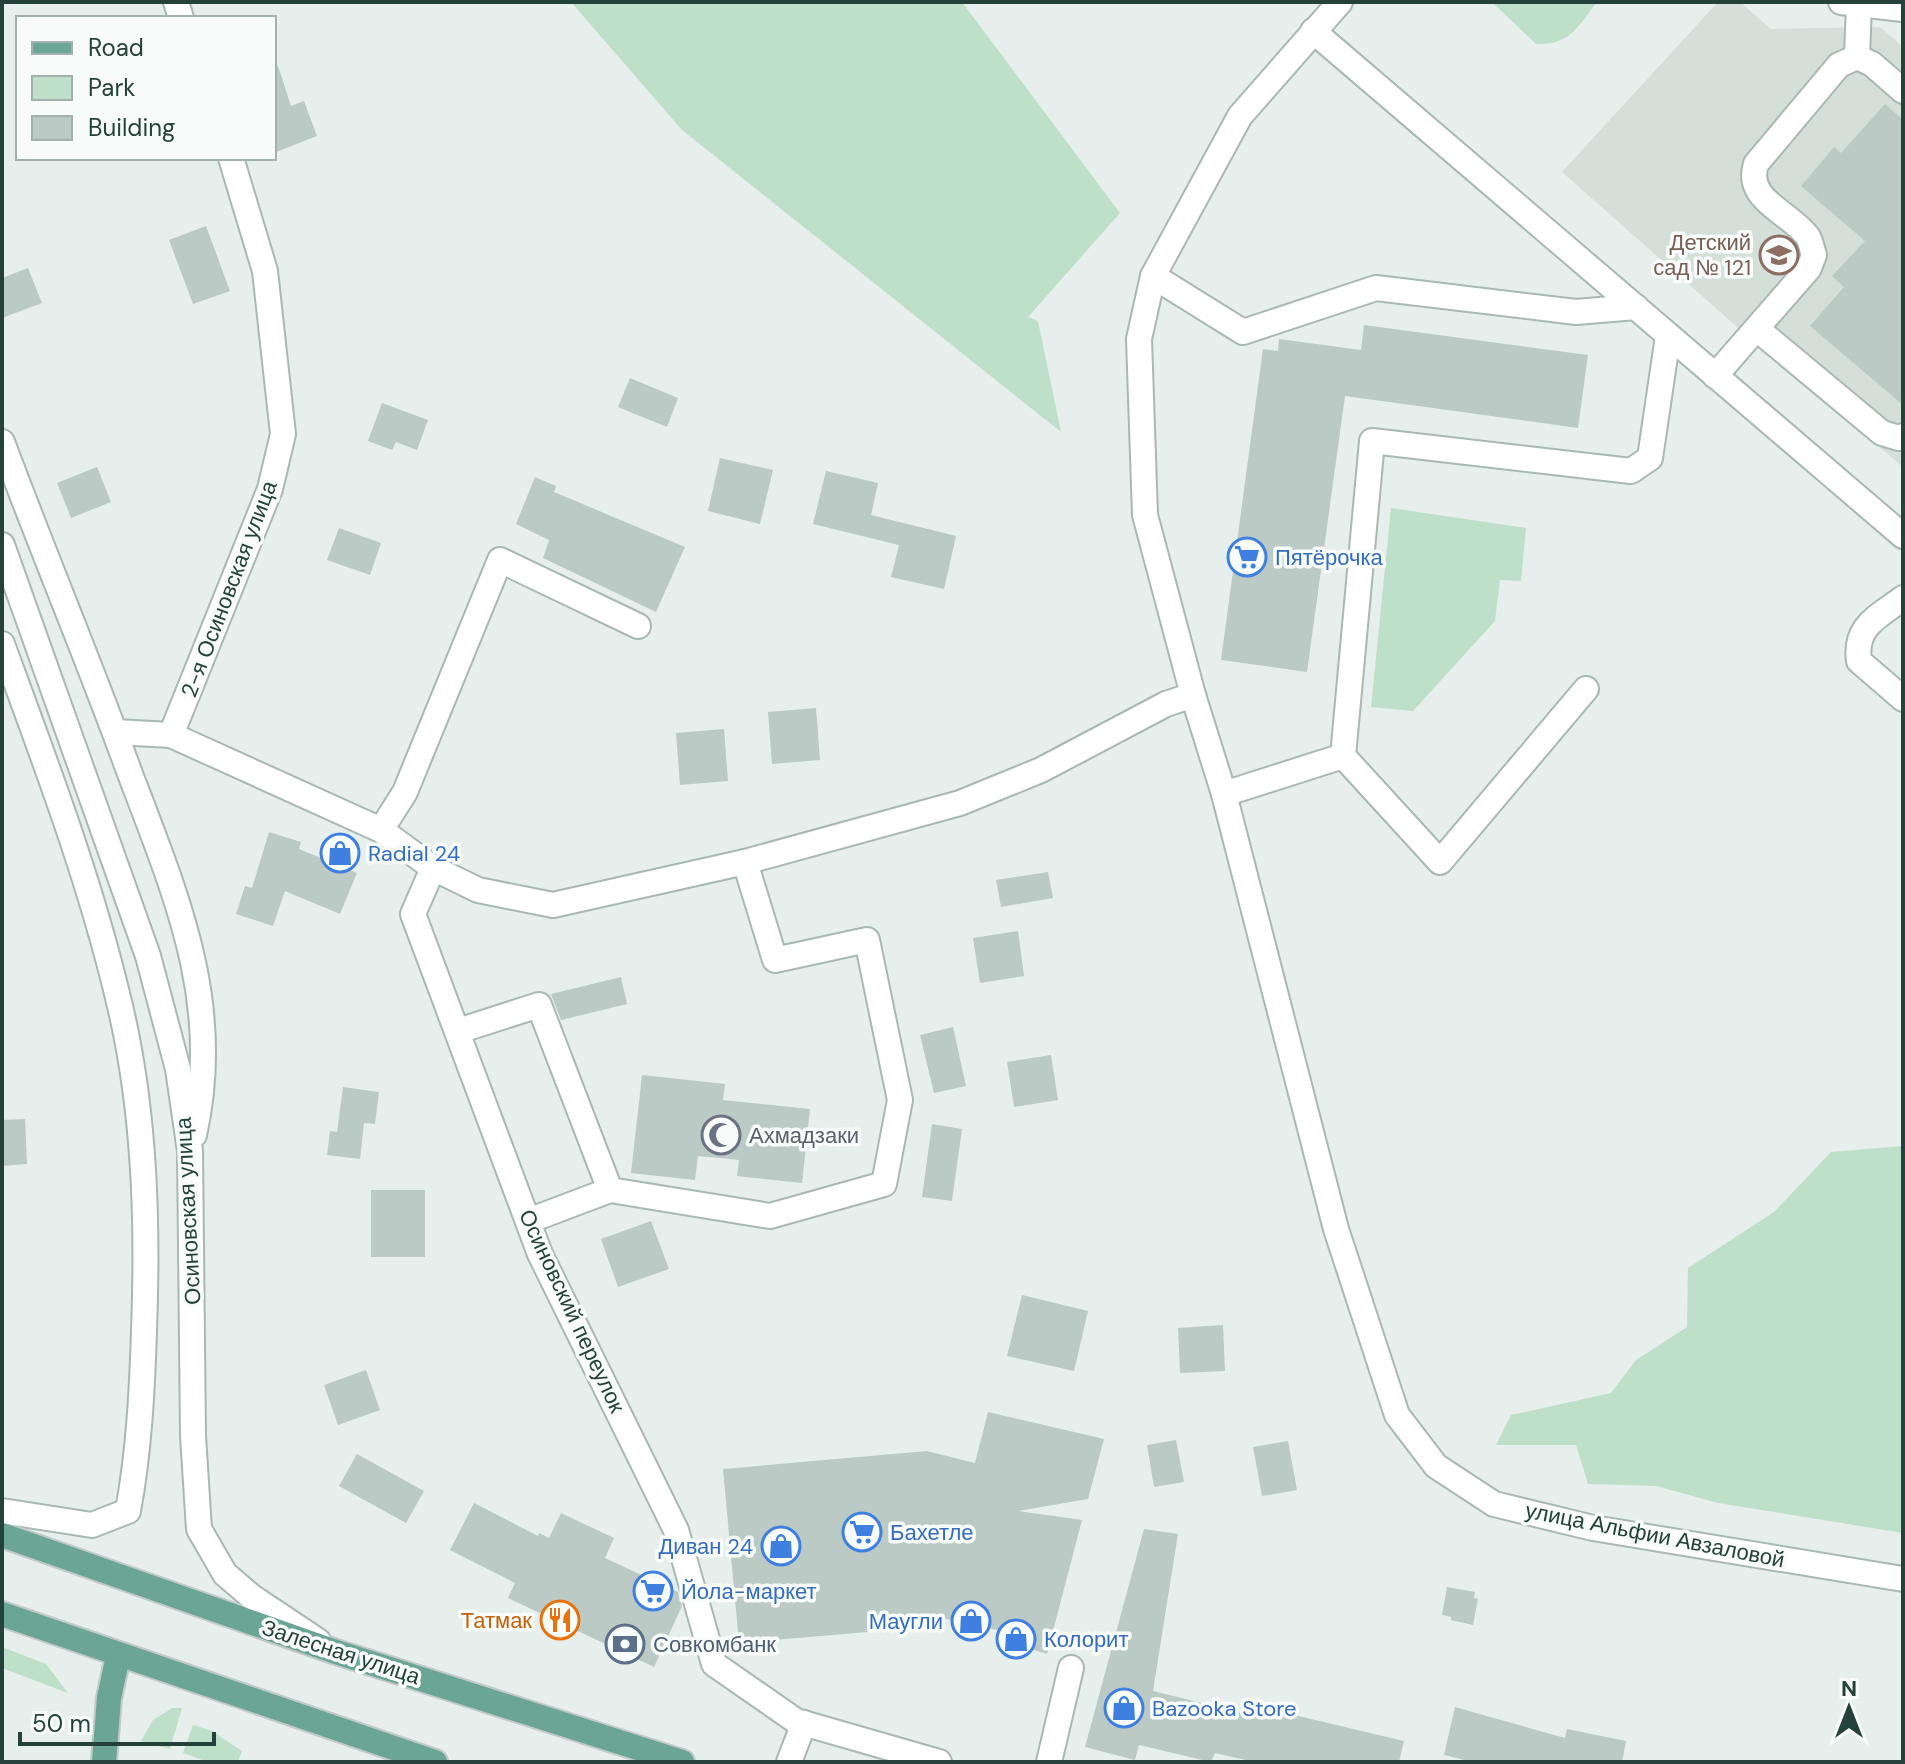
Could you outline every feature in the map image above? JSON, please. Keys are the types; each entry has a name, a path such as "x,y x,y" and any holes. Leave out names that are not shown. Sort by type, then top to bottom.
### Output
{"main road":[{"name":"Залесная улица","path":"2,1535 333,1651 682,1762"},
{"path":"2,1614 434,1762"},
{"path":"104,1762 109,1698 118,1656"}],"street":[{"path":"115,732 171,735 381,830 433,868 478,890 553,905 745,862 960,803 1041,770 1166,704 1193,695 1145,515 1139,339 1153,276 1240,116 1340,2"},
{"path":"1857,57 1850,3 1903,9"},
{"path":"1313,31 1903,536"},
{"path":"1715,376 1809,268 1814,255 1808,238 1756,189 1752,176 1756,164 1839,65 1857,57 1872,64 1903,91"},
{"name":"2-я Осиновская улица","path":"171,735 270,489 283,434 265,271 232,160"},
{"path":"1153,276 1243,332 1376,288 1576,312 1636,307"},
{"path":"1757,329 1882,433 1899,438 1903,436"},
{"path":"1586,689 1440,862 1343,756 1372,441 1631,471 1650,458 1668,336"},
{"path":"2,442 181,910 199,984 204,1046 202,1098 190,1151"},
{"name":"Осиновская улица","path":"2,545 148,956 178,1069 190,1151 193,1436 199,1529 225,1574 252,1597 333,1651"},
{"path":"381,830 405,792 500,560 638,626"},
{"path":"1903,598 1868,624 1857,643 1859,661 1903,699"},
{"name":"Осиновская улица","path":"2,644 90,894 120,1008 135,1090 143,1162 146,1287 140,1431 128,1511 92,1525 2,1511"},
{"name":"улица Альфии Авзаловой","path":"1193,695 1224,794 1336,1229 1397,1415 1436,1466 1494,1504 1593,1528 1903,1579"},
{"path":"1224,794 1343,756"},
{"path":"528,1221 610,1190 770,1216 884,1184 900,1100 867,940 775,960 745,862"},
{"name":"Осиновский переулок","path":"433,868 413,914 540,1254 676,1530 714,1664 796,1721 804,1723"},
{"path":"458,1031 539,1005 610,1190"},
{"path":"1049,1762 1071,1668"},
{"path":"789,1762 804,1723 939,1762"}],"shaded area":[{"name":"Детский сад № 121","path":"1718,2 1740,2 1771,29 1880,27 1903,47 1903,467 1762,349 1562,172"}],"green space":[{"path":"571,2 962,2 1120,213 1028,317 1038,321 1061,432 682,130"},
{"path":"1492,2 1597,2 1579,26 1566,37 1536,44"},
{"path":"1391,508 1526,528 1521,581 1500,580 1495,621 1413,711 1371,707"},
{"path":"1903,1146 1903,1533 1718,1503 1656,1486 1588,1484 1576,1445 1496,1445 1511,1415 1611,1393 1636,1360 1687,1327 1688,1268 1774,1212 1831,1152"},
{"path":"2,1647 46,1664 68,1693 2,1668"},
{"path":"172,1708 182,1708 170,1749 141,1741 153,1720"},
{"path":"193,1725 212,1731 242,1751 238,1762 208,1762 183,1753"}],"building":[{"path":"276,66 291,106 304,101 317,136 276,152"},
{"path":"1885,104 1903,120 1903,405 1810,326 1844,287 1832,276 1865,241 1801,186 1834,147 1841,153"},
{"path":"206,226 230,291 193,304 169,240"},
{"path":"28,268 42,303 2,318 2,278"},
{"path":"1364,325 1588,355 1578,428 1345,396 1307,672 1221,660 1263,349 1278,351 1279,339 1361,350"},
{"path":"630,378 678,398 667,427 618,407"},
{"path":"382,403 428,420 417,450 396,442 392,450 368,441"},
{"path":"720,458 773,470 760,524 708,511"},
{"path":"97,467 111,502 71,518 57,483"},
{"path":"826,471 878,483 871,515 956,536 944,589 891,577 899,545 813,524"},
{"path":"535,477 556,486 554,492 685,547 656,612 543,558 549,540 516,524"},
{"path":"339,528 381,543 370,575 327,560"},
{"path":"816,708 820,760 772,764 768,712"},
{"path":"724,729 728,781 680,785 676,733"},
{"path":"269,832 301,842 299,849 357,873 340,914 285,891 273,926 236,914 245,886 252,888"},
{"path":"1048,872 1053,898 1001,907 996,880"},
{"path":"1018,931 1024,976 980,983 973,938"},
{"path":"621,977 627,1004 561,1020 551,994"},
{"path":"953,1027 966,1086 934,1093 920,1035"},
{"path":"1051,1055 1058,1100 1014,1107 1007,1062"},
{"name":"Ахмадзаки","path":"642,1075 725,1084 723,1100 810,1109 802,1183 737,1176 739,1160 698,1156 695,1180 631,1173"},
{"path":"343,1087 379,1092 375,1124 364,1123 360,1159 327,1155 330,1131 337,1132"},
{"path":"25,1119 27,1164 2,1166 2,1120"},
{"path":"932,1124 962,1129 952,1201 922,1197"},
{"path":"371,1190 425,1190 425,1257 371,1257"},
{"path":"651,1221 669,1269 618,1287 601,1239"},
{"path":"1022,1295 1088,1311 1074,1371 1007,1356"},
{"path":"1223,1325 1225,1371 1180,1373 1178,1328"},
{"path":"366,1370 380,1410 338,1425 324,1385"},
{"path":"988,1412 1104,1439 1088,1499 1018,1511 1082,1520 1047,1654 1027,1648 1030,1637 933,1616 927,1627 739,1643 723,1469 927,1451 975,1463"},
{"path":"1176,1440 1184,1482 1154,1487 1147,1445"},
{"path":"1288,1441 1297,1490 1262,1496 1253,1447"},
{"path":"357,1454 424,1491 406,1523 339,1486"},
{"path":"474,1503 538,1536 539,1533 549,1538 561,1513 614,1538 605,1558 678,1592 682,1606 654,1667 508,1598 515,1583 450,1550"},
{"path":"1144,1529 1178,1534 1153,1691 1263,1718 1265,1708 1404,1741 1399,1762 1254,1762 1215,1753 1211,1762 1139,1745 1135,1760 1085,1747"},
{"path":"1447,1587 1475,1592 1474,1598 1478,1599 1473,1625 1442,1615"},
{"path":"1455,1707 1565,1738 1567,1729 1626,1741 1622,1762 1473,1762 1444,1755"}],"place":[{"name":"Детский сад № 121","path":"1779,255"},
{"name":"Пятёрочка","path":"1247,557"},
{"name":"Radial 24","path":"340,853"},
{"name":"Ахмадзаки","path":"721,1135"},
{"name":"Бахетле","path":"862,1532"},
{"name":"Диван 24","path":"781,1546"},
{"name":"Йола-маркет","path":"653,1591"},
{"name":"Татмак","path":"560,1620"},
{"name":"Маугли","path":"971,1621"},
{"name":"Колорит","path":"1016,1639"},
{"name":"Совкомбанк","path":"625,1644"},
{"name":"Bazooka Store","path":"1124,1708"}]}
